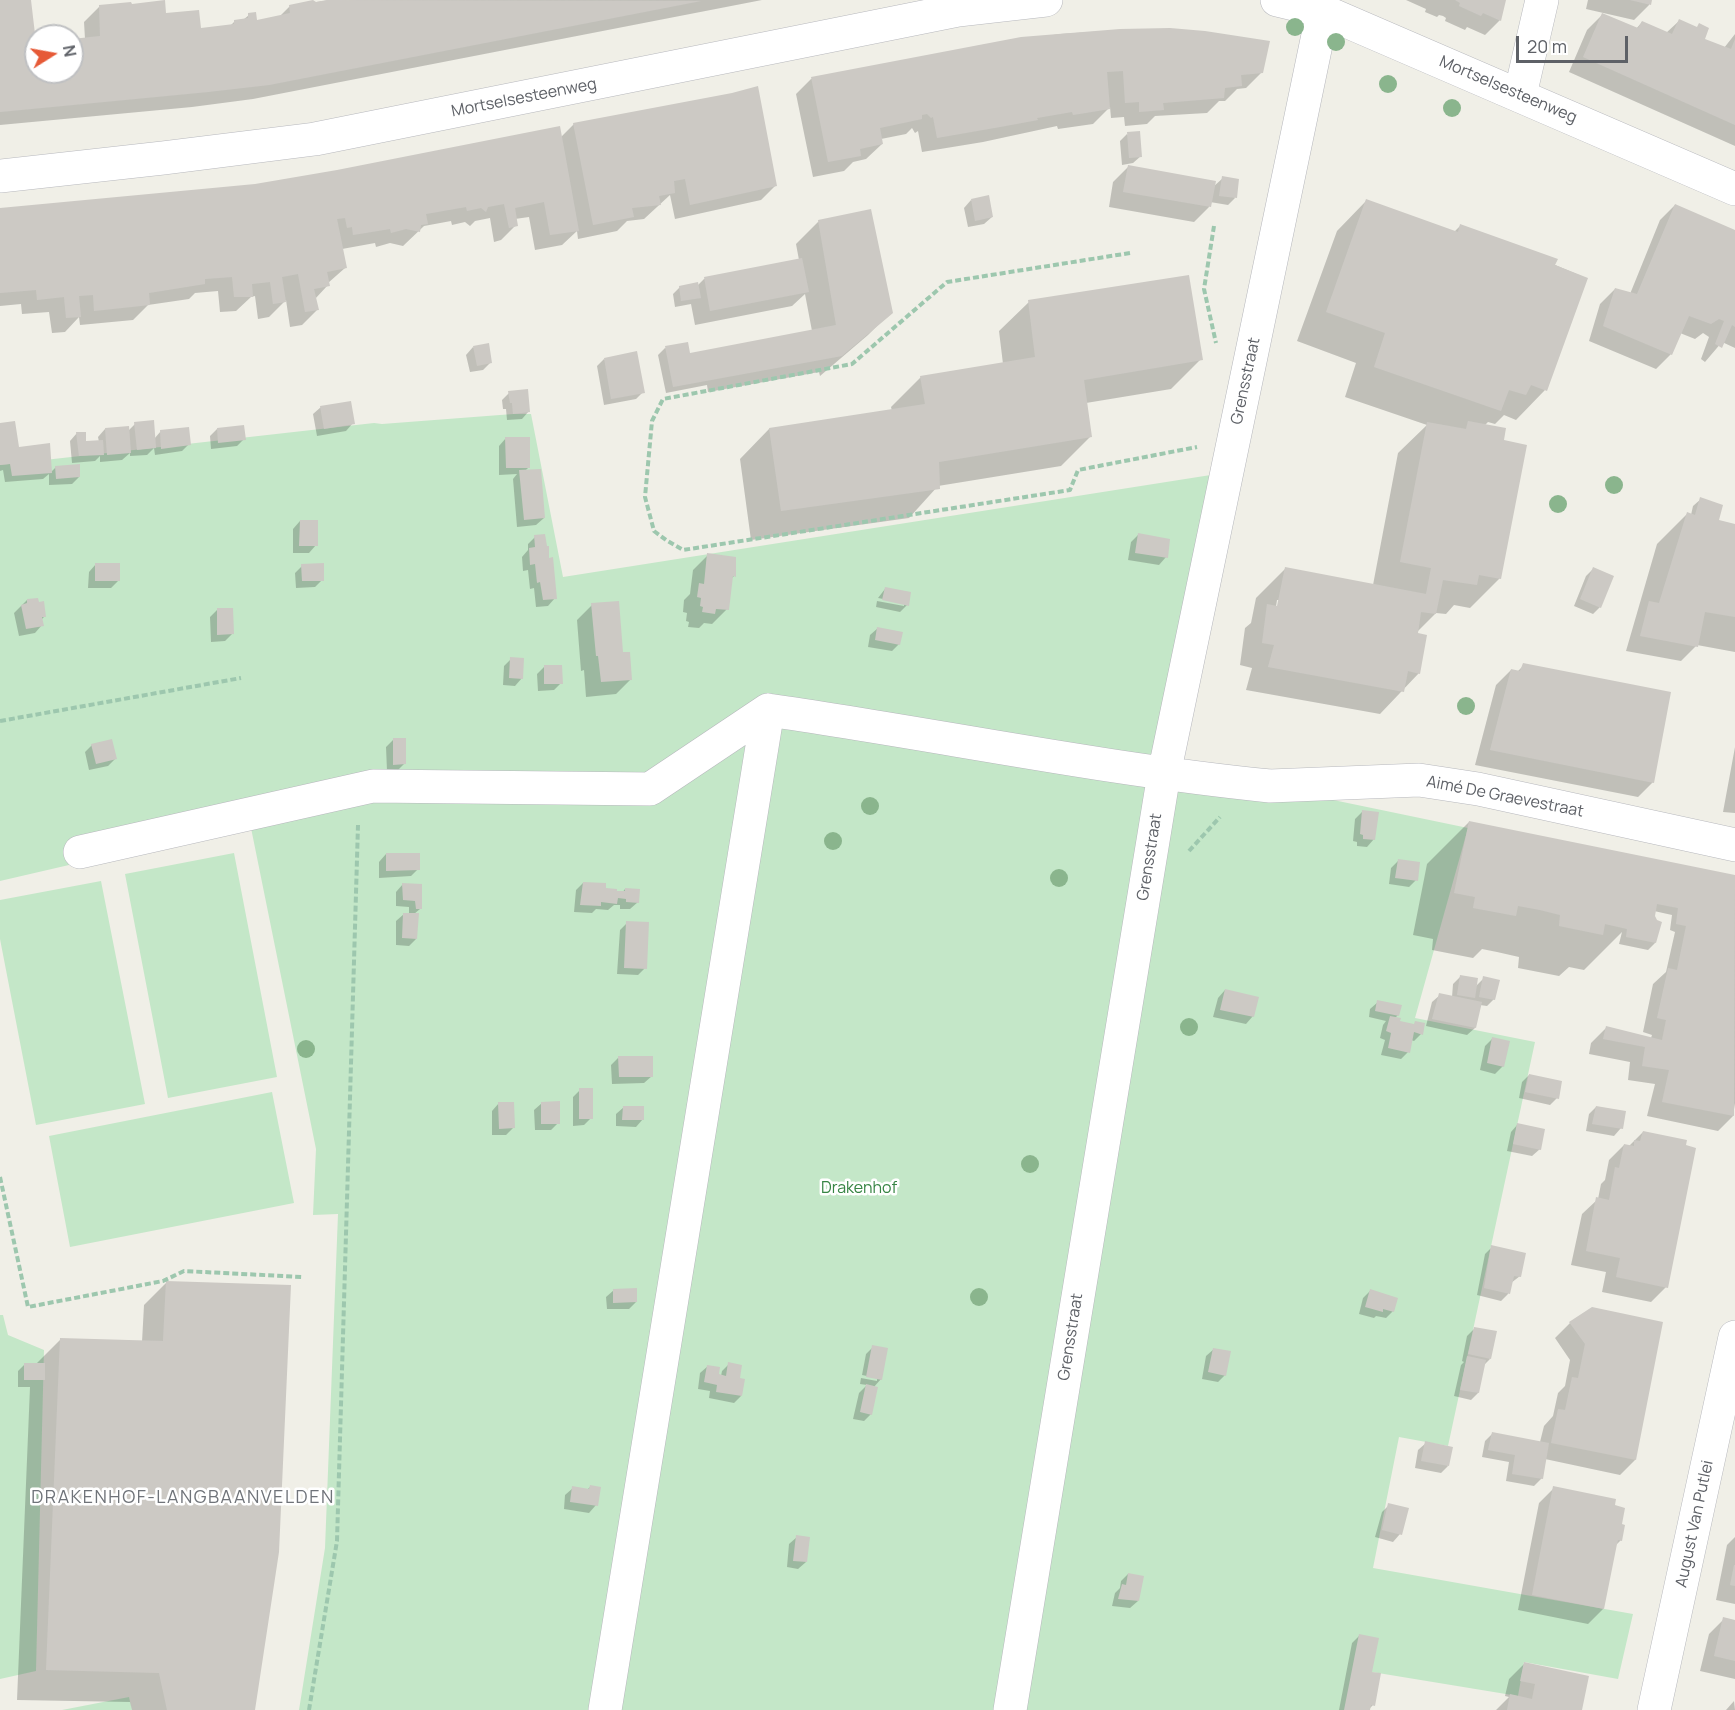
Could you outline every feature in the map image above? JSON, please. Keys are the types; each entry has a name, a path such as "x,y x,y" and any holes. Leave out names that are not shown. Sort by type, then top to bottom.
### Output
{"street":[{"name":"Mortselsesteenweg","path":"0,176 315,139 552,93 957,5 1046,0"},
{"name":"Mortselsesteenweg","path":"1277,0 1323,11 1735,189"},
{"path":"1520,95 1542,0"},
{"name":"Grensstraat","path":"1010,1710 1164,774 1323,11"},
{"path":"80,852 373,786 650,789 768,710"},
{"path":"606,1710 768,710"},
{"name":"Aimé De Graevestraat","path":"768,710 1164,774 1251,784 1270,786 1419,780 1478,789 1735,845"},
{"name":"August Van Putlei","path":"1654,1710 1735,1337"}],"path":[{"path":"1214,226 1204,289 1216,346"},
{"path":"1130,253 947,282 852,364 663,399 652,421 645,497 654,531 683,550 1070,490 1078,470 1202,446"},
{"path":"0,721 241,678"},
{"path":"1182,859 1251,784"},
{"path":"309,1710 337,1541 359,790"},
{"path":"0,1177 28,1307 163,1281 184,1271 302,1277"}],"green space":[{"name":"Drakenhof","path":"531,414 563,577 1217,474 1160,764 1468,828 1415,1018 1535,1042 1448,1446 1399,1437 1373,1568 1633,1614 1618,1679 1524,1662 1518,1696 1372,1672 1345,1710 299,1710 325,1548 338,1214 313,1215 316,1149 250,823 0,881 0,465 374,423"},
{"path":"234,853 277,1077 168,1098 125,874"},
{"path":"101,881 145,1104 36,1125 0,939 0,900"},
{"path":"272,1092 294,1203 70,1247 49,1136"},
{"path":"0,1315 3,1315 8,1335 44,1350 36,1671 0,1679"},
{"path":"129,1697 132,1710 62,1710"}],"building":[{"path":"0,0 31,0 34,24 24,24 24,84 84,84 84,38 100,36 99,5 165,0 166,13 199,10 201,28 234,24 234,20 248,18 248,13 256,12 257,20 290,13 289,5 313,0 316,2 327,0 701,1 269,85 0,112"},
{"path":"1455,0 1506,0 1501,21 1483,13 1481,16 1459,6 1460,3"},
{"path":"1630,0 1652,0 1651,5"},
{"path":"1602,13 1638,28 1642,21 1672,34 1679,19 1697,27 1699,23 1709,28 1705,39 1731,49 1735,39 1735,125 1583,57"},
{"path":"1170,28 1270,41 1263,73 1241,75 1242,86 1225,88 1224,98 1163,103 1164,110 1139,112 1139,102 1125,103 1123,71 1107,72 1110,109 1073,115 1072,112 937,138 933,117 927,114 922,115 922,119 880,128 883,144 860,149 861,156 828,162 811,77 1021,37 1120,29"},
{"path":"758,86 777,186 690,205 685,179 674,181 675,193 659,196 661,205 632,208 634,217 593,225 573,123"},
{"path":"560,126 579,231 550,235 544,202 515,208 518,226 509,228 504,204 488,207 486,212 481,208 467,211 466,207 426,214 428,224 421,225 420,232 406,229 391,233 390,229 353,235 352,227 347,228 345,218 337,219 347,268 327,272 330,286 314,289 319,310 305,312 298,274 282,277 286,302 273,304 270,282 252,284 253,297 234,297 232,277 205,279 205,284 149,293 150,305 94,311 93,295 79,296 81,317 66,318 64,297 37,300 36,290 0,293 0,208 255,184"},
{"path":"1140,131 1142,157 1129,158 1127,132"},
{"path":"1128,165 1216,181 1211,207 1123,192"},
{"path":"1222,176 1239,179 1237,198 1219,196"},
{"path":"989,195 993,217 975,221 971,199"},
{"path":"1366,199 1458,232 1460,224 1558,259 1555,265 1588,278 1547,391 1531,385 1526,395 1509,390 1501,411 1374,367 1385,333 1326,312"},
{"path":"1675,204 1735,230 1735,327 1732,325 1722,348 1715,344 1724,321 1719,319 1711,324 1689,316 1672,355 1603,326 1615,288 1637,294"},
{"path":"871,209 893,313 842,356 673,387 665,346 688,342 690,353 836,325 818,220"},
{"path":"802,258 809,292 710,311 704,277"},
{"path":"1189,275 1203,360 1084,380 1092,437 939,462 940,489 781,511 769,428 925,404 920,376 1035,357 1028,300"},
{"path":"698,282 701,298 681,301 679,286"},
{"path":"489,343 492,363 477,366 473,346"},
{"path":"637,351 645,393 611,399 604,358"},
{"path":"528,389 530,412 513,414 508,391"},
{"path":"351,401 355,424 324,429 320,406"},
{"path":"154,420 156,448 137,450 134,422"},
{"path":"15,421 19,447 50,443 52,473 12,476 10,464 0,465 0,423"},
{"path":"1468,421 1506,428 1504,440 1527,445 1501,579 1479,575 1477,585 1443,580 1436,614 1421,612 1418,633 1427,635 1420,674 1408,671 1404,692 1268,667 1274,645 1262,643 1267,604 1277,606 1285,567 1426,594 1431,568 1400,562 1427,422 1466,429"},
{"path":"244,425 246,440 218,443 217,428"},
{"path":"129,426 131,453 107,455 105,428"},
{"path":"189,427 191,445 161,449 160,430"},
{"path":"76,432 86,432 86,441 103,440 104,455 79,456"},
{"path":"505,437 530,437 530,468 506,468"},
{"path":"80,464 80,477 56,479 55,466"},
{"path":"541,469 545,518 524,520 519,470"},
{"path":"1700,497 1723,505 1719,520 1735,524 1735,617 1705,612 1698,647 1640,636 1649,601 1659,603 1687,512 1695,515"},
{"path":"300,520 318,520 318,546 299,546"},
{"path":"1138,533 1170,539 1168,558 1135,553"},
{"path":"545,534 547,546 549,546 549,558 553,557 557,599 543,600 540,582 537,583 535,564 530,565 529,548 535,547 534,535"},
{"path":"707,553 736,557 736,577 733,576 729,610 716,609 715,614 702,612 701,598 697,597 699,583 704,584"},
{"path":"95,563 120,563 120,581 95,581"},
{"path":"324,563 324,581 302,581 301,564"},
{"path":"1593,567 1614,576 1601,608 1580,599"},
{"path":"885,587 911,592 909,606 882,600"},
{"path":"38,598 39,602 44,601 46,617 42,617 44,626 26,629 21,605 27,603 27,599"},
{"path":"619,601 623,652 630,652 632,680 601,682 591,603"},
{"path":"217,608 233,608 234,634 217,635"},
{"path":"877,627 903,632 900,645 875,640"},
{"path":"510,657 524,658 523,679 509,678"},
{"path":"1523,663 1671,692 1654,783 1490,750 1511,669 1520,671"},
{"path":"544,665 562,665 563,684 544,684"},
{"path":"393,738 406,738 406,764 393,765"},
{"path":"112,739 117,759 96,764 91,744"},
{"path":"1362,810 1379,812 1375,840 1363,839 1363,835 1360,834"},
{"path":"1469,821 1735,875 1734,1116 1662,1102 1669,1070 1642,1066 1645,1047 1603,1039 1606,1026 1662,1040 1666,1020 1657,1018 1668,968 1677,970 1686,926 1676,924 1678,908 1657,904 1655,916 1662,922 1656,943 1626,937 1627,929 1605,924 1603,935 1559,926 1560,915 1540,910 1518,906 1516,916 1473,908 1475,897 1454,893"},
{"path":"386,853 420,853 420,870 386,871"},
{"path":"1398,859 1420,862 1418,881 1395,878"},
{"path":"583,882 606,883 606,888 617,889 617,891 625,891 625,888 640,889 639,903 626,902 626,899 618,898 617,904 601,902 601,906 580,905"},
{"path":"402,883 422,884 422,909 416,909 415,901 403,900"},
{"path":"403,913 419,913 417,939 402,938"},
{"path":"626,921 649,922 647,969 624,968"},
{"path":"1460,975 1478,978 1475,998 1457,995"},
{"path":"1483,976 1500,980 1495,1000 1479,997"},
{"path":"1225,989 1259,997 1254,1017 1220,1010"},
{"path":"1439,993 1482,1002 1476,1028 1432,1019"},
{"path":"1377,1000 1402,1005 1399,1016 1375,1011"},
{"path":"1390,1016 1414,1024 1415,1021 1425,1023 1423,1035 1414,1032 1410,1053 1388,1048 1391,1033 1386,1031"},
{"path":"1492,1037 1510,1041 1504,1067 1487,1063"},
{"path":"618,1056 653,1056 653,1077 619,1077"},
{"path":"1529,1074 1562,1081 1559,1099 1525,1092"},
{"path":"579,1088 593,1088 593,1119 579,1119"},
{"path":"560,1101 560,1124 541,1124 541,1102"},
{"path":"498,1102 514,1102 515,1128 499,1129"},
{"path":"623,1106 644,1106 644,1120 622,1120"},
{"path":"1596,1106 1626,1111 1623,1129 1592,1124"},
{"path":"1517,1123 1545,1129 1541,1150 1513,1144"},
{"path":"1643,1131 1687,1140 1686,1145 1696,1148 1668,1288 1616,1277 1620,1258 1586,1251 1596,1197 1609,1200 1615,1167 1619,1168 1624,1144 1634,1146 1634,1140 1640,1141"},
{"path":"1491,1245 1526,1253 1521,1277 1514,1276 1510,1294 1484,1288"},
{"path":"166,1281 291,1285 279,1552 255,1710 167,1710 159,1673 46,1670 60,1338 163,1341"},
{"path":"637,1288 637,1302 613,1303 613,1289"},
{"path":"1370,1289 1398,1298 1394,1312 1383,1309 1383,1312 1365,1307"},
{"path":"1592,1307 1663,1322 1636,1460 1551,1443 1558,1409 1565,1410 1572,1377 1578,1378 1585,1344 1569,1322"},
{"path":"1474,1327 1497,1331 1491,1359 1468,1354"},
{"path":"872,1345 888,1348 882,1380 866,1377"},
{"path":"1213,1348 1231,1351 1226,1376 1208,1372"},
{"path":"1467,1356 1486,1360 1479,1393 1460,1390"},
{"path":"728,1362 742,1365 740,1378 745,1379 742,1396 716,1392 717,1385 704,1382 707,1365 720,1367 719,1374 726,1376"},
{"path":"24,1363 45,1363 45,1380 24,1380"},
{"path":"866,1384 878,1387 872,1415 860,1412"},
{"path":"1492,1432 1549,1443 1543,1479 1512,1474 1515,1455 1488,1450"},
{"path":"1425,1441 1453,1447 1449,1466 1421,1461"},
{"path":"590,1485 601,1487 598,1506 570,1502 572,1486 589,1489"},
{"path":"1553,1486 1616,1499 1615,1505 1625,1508 1622,1541 1618,1540 1604,1609 1532,1595"},
{"path":"1388,1503 1409,1508 1402,1535 1382,1530"},
{"path":"796,1535 810,1537 807,1562 793,1561"},
{"path":"1735,1565 1735,1586 1730,1585"},
{"path":"1128,1573 1144,1576 1139,1601 1118,1599 1122,1584 1126,1585"},
{"path":"1723,1617 1735,1620 1735,1661 1714,1656"},
{"path":"1359,1634 1379,1638 1372,1672 1381,1673 1375,1706 1371,1705 1370,1710 1344,1710"},
{"path":"1524,1662 1589,1676 1582,1710 1507,1710 1510,1694 1532,1699 1535,1684 1520,1681"}],"district":[{"name":"DRAKENHOF-LANGBAANVELDEN","path":"183,1498"}]}
